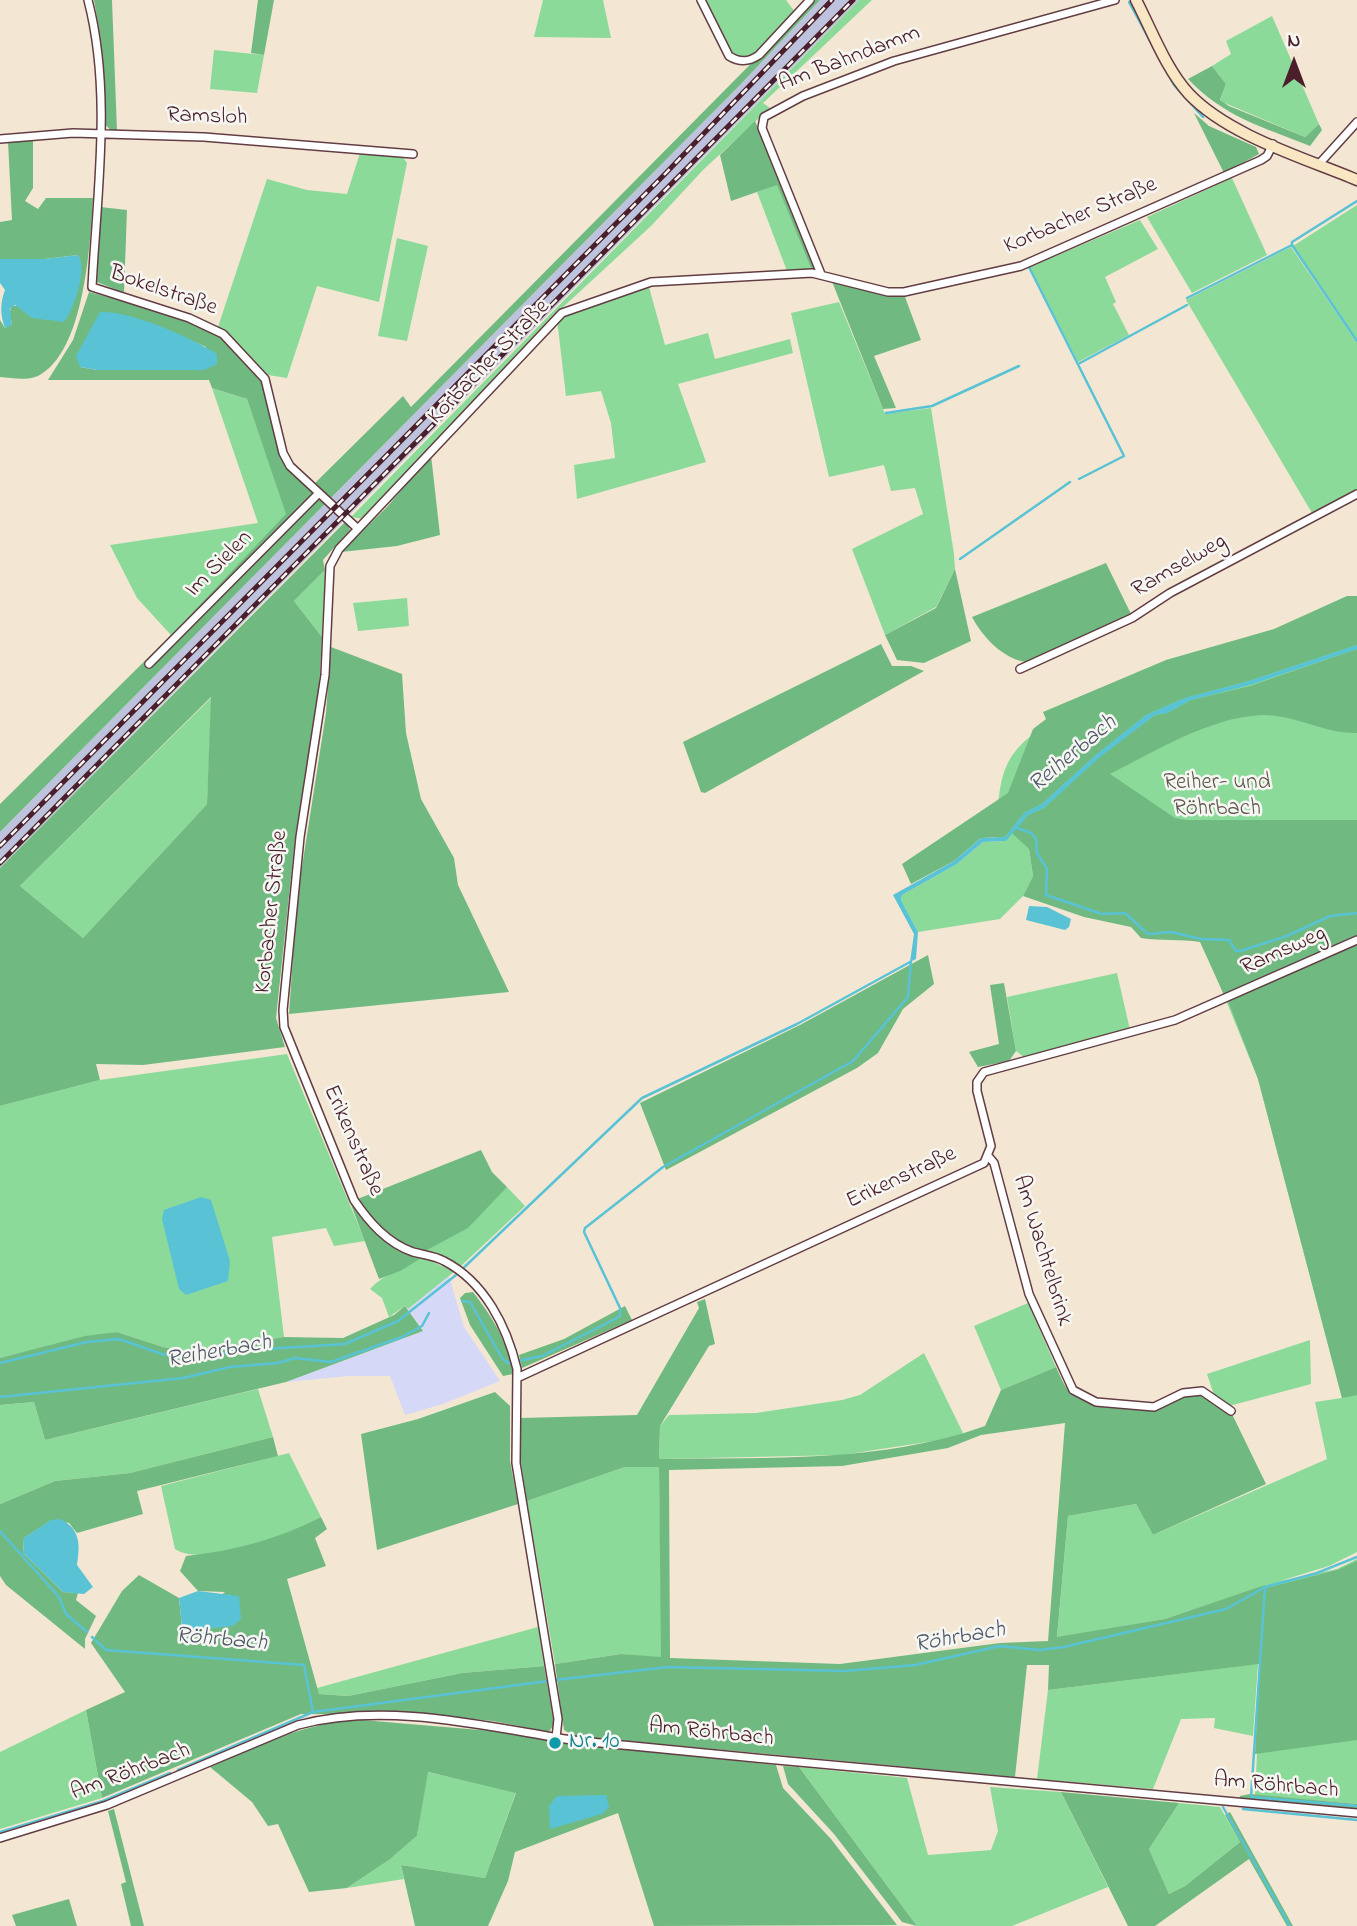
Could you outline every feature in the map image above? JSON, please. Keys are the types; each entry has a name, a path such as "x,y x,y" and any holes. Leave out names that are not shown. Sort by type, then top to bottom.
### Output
{"main road":[{"path":"1136,0 1172,70 1189,94 1227,123 1357,180"}],"street":[{"name":"Bokelstraße","path":"88,0 99,68 100,134 92,286 190,318 223,334 265,379 283,453 290,467 358,529"},
{"path":"701,0 729,56 736,61 751,61 810,0"},
{"name":"Am Bahndamm","path":"821,274 762,128 764,117 803,96 901,59 1115,0"},
{"path":"1319,164 1357,121"},
{"name":"Ramsloh","path":"0,139 100,134 269,140 413,154"},
{"name":"Korbacher Straße","path":"282,1017 300,837 325,675 331,559 562,313 651,282 821,274 888,292 904,292 1021,265 1261,160 1267,156 1273,144"},
{"name":"Im Sielen","path":"149,664 319,493"},
{"name":"Ramselweg","path":"1020,669 1132,618 1170,593 1357,494"},
{"name":"Ramsweg","path":"1226,999 1357,940"},
{"name":"Erikenstraße","path":"517,1378 984,1163 989,1157 991,1146 977,1091 977,1082 984,1072 1152,1027 1226,999"},
{"name":"Erikenstraße","path":"282,1017 294,1055 349,1188 367,1219 401,1246 445,1261 481,1290 494,1310 514,1355 517,1369 516,1463 558,1720 556,1738"},
{"name":"Am Wachtelbrink","path":"989,1157 994,1163 1029,1294 1073,1390 1096,1402 1154,1407 1183,1393 1202,1391 1231,1411"},
{"name":"Am Röhrbach","path":"0,1838 107,1805 299,1725 327,1717 435,1719 556,1738 1357,1813"}],"shaded area":[{"path":"820,0 859,0 0,868 0,832 740,85"},
{"path":"449,1276 464,1327 500,1381 443,1404 405,1415 390,1376 349,1376 286,1382 423,1331 408,1309"}],"green space":[{"path":"94,0 112,0 117,131 111,131 105,124 101,40"},
{"path":"258,0 274,0 264,55 251,53"},
{"path":"543,0 603,0 611,38 534,37"},
{"path":"706,0 786,0 795,12 758,52 744,58 732,53"},
{"path":"814,0 820,0 740,85 0,832 0,804 171,635 286,514 247,399 212,388 209,380 48,380 73,340 89,292 167,313 221,337 261,381 278,448 288,470 309,489 403,396 411,407","holes":["100,313 144,321 206,347 204,370 97,370 80,367"]},
{"path":"859,0 872,0 763,103 770,108 704,169 651,226 549,320 363,519 351,517"},
{"path":"1272,16 1319,124 1305,137 1220,101 1226,84 1212,66 1231,54 1226,41"},
{"path":"214,50 264,55 257,93 210,89"},
{"path":"1212,66 1226,84 1220,100 1229,106 1305,137 1319,124 1322,130 1310,146 1230,112 1188,79"},
{"path":"1194,113 1209,126 1256,147 1259,154 1224,173"},
{"path":"755,121 818,270 812,271 777,185 731,201 720,155"},
{"path":"33,139 33,188 25,201 38,209 46,198 93,198 87,268 75,321 66,345 54,363 38,376 19,379 0,377 0,320 5,328 12,323 9,313 12,306 19,306 27,314 78,286 81,265 78,255 45,259 0,259 0,222 12,220 8,142"},
{"path":"360,153 402,156 407,163 379,302 317,286 287,378 268,375 230,335 218,327 267,179 307,190 347,194"},
{"path":"1232,178 1267,255 1192,293 1147,217"},
{"path":"777,184 812,271 787,271 757,192"},
{"path":"1357,205 1357,339 1293,246"},
{"path":"100,207 127,210 124,293 97,282"},
{"path":"1140,220 1158,249 1105,277 1116,302 1113,304 1129,335 1078,362 1030,267"},
{"path":"397,238 428,246 407,341 378,336"},
{"path":"1291,247 1357,343 1357,490 1312,513 1186,300"},
{"path":"831,279 888,296 905,297 921,340 874,356 896,408 883,409"},
{"path":"649,287 665,345 708,333 715,359 790,339 793,353 678,384 706,462 577,499 574,465 615,458 611,423 601,391 566,396 557,319"},
{"path":"839,302 885,414 931,408 954,554 955,569 936,607 885,635 852,549 923,514 915,488 891,491 884,465 829,477 791,313"},
{"path":"212,388 247,399 287,514 171,635 137,598 110,545 258,523"},
{"path":"431,455 440,535 397,546 341,552 387,507"},
{"path":"346,521 350,530 323,560 325,570 294,601 322,637 319,689 295,839 276,1018 285,1047 143,1065 96,1064 100,1080 0,1106 0,868","holes":["211,697 207,804 83,938 20,886"]},
{"path":"1106,563 1131,614 1025,662 1001,651 981,631 972,617"},
{"path":"955,569 971,641 924,663 897,660 885,635 936,608"},
{"path":"325,570 322,637 294,601"},
{"path":"1347,596 1357,596 1357,645 1249,681 1185,698 1146,715 1097,754 1042,804 1024,813 1005,837 981,838 954,861 911,884 902,864 1008,793 1033,729 1046,719 1043,712 1166,660 1274,629"},
{"path":"407,598 409,626 358,631 353,603"},
{"name":"Reiher- und Röhrbach","path":"1357,598 1357,1552 1329,1566 1280,1581 1337,1569 1357,1559 1357,1804 1255,1795 1265,1586 1165,1619 1057,1638 1068,1516 1136,1504 1153,1535 1327,1459 1315,1402 1342,1398 1258,1079 1201,939 1029,849 1033,876 1023,896 1000,919 918,932 901,900 902,895 957,864 983,842 1006,841 995,838 1003,776 1015,751 1041,729 1272,639"},
{"path":"881,644 892,666 911,666 924,671 705,793 701,792 683,742"},
{"path":"331,647 402,674 406,733 421,799 454,858 458,885 509,992 289,1014 297,899 326,713"},
{"path":"1357,649 1357,733 1273,716 1241,717 1183,737 1110,774 1175,818 1357,820 1357,935 1224,995 1200,942 1141,938 1131,927 1084,917 1023,896 1033,876 1029,849 1012,833 1028,815 1044,808 1099,757 1155,715 1167,713 1191,700 1250,686"},
{"path":"212,697 207,804 83,938 20,886"},
{"path":"1357,943 1357,1395 1342,1398 1258,1079 1228,1001"},
{"path":"928,955 934,984 903,1009 878,1053 857,1068 666,1170 640,1103 800,1025"},
{"path":"1117,973 1130,1030 1024,1057 1016,1051 1007,997"},
{"path":"1004,983 1016,1051 1009,1061 978,1067 969,1052 999,1044 990,985"},
{"path":"287,1054 365,1241 334,1246 326,1228 272,1237 284,1337 191,1352 163,1347 117,1332 0,1358 0,1106 100,1080"},
{"path":"481,1150 492,1172 507,1187 468,1228 425,1251 423,1257 400,1271 379,1279 350,1202"},
{"path":"507,1187 525,1206 460,1268 425,1251"},
{"path":"423,1257 454,1272 408,1309 405,1306 389,1317 382,1298 370,1289 388,1275"},
{"path":"473,1292 499,1331 513,1374 503,1376 470,1325 460,1298 465,1293"},
{"path":"705,1299 715,1344 709,1346 660,1426 659,1459 824,1456 946,1438 985,1426 1001,1390 1056,1367 1069,1391 1085,1400 1111,1407 1149,1410 1163,1407 1189,1395 1202,1394 1210,1397 1232,1414 1266,1484 1153,1535 1136,1504 1068,1516 1057,1637 1165,1619 1265,1585 1266,1588 1337,1570 1357,1561 1357,1740 1255,1754 1260,1664 1048,1690 1049,1665 1027,1665 1015,1777 574,1736 564,1730 555,1664 621,1654 661,1657 659,1467 625,1467 527,1501 521,1462 520,1418 637,1415 699,1308 697,1302","holes":["1065,1423 1048,1641 1000,1643 840,1664 670,1658 669,1470 842,1466 948,1448 981,1435"]},
{"path":"1028,1303 1056,1367 1001,1390 974,1326"},
{"path":"405,1306 423,1331 286,1382 45,1440 34,1402 0,1405 0,1358 85,1336 117,1332 163,1347 191,1352 284,1337 343,1338 394,1315"},
{"path":"625,1306 632,1320 522,1368 519,1355 564,1339"},
{"path":"1310,1340 1311,1384 1229,1406 1214,1395 1207,1374"},
{"path":"924,1353 963,1433 947,1439 842,1455 659,1459 660,1426 669,1415 756,1413 842,1400 860,1395"},
{"path":"258,1389 273,1437 130,1473 55,1481 0,1504 0,1405 34,1402 45,1440"},
{"path":"495,1392 510,1406 510,1461 518,1504 377,1550 361,1434 418,1419"},
{"path":"273,1437 278,1456 137,1491 143,1514 77,1533 69,1523 52,1520 24,1538 23,1553 63,1592 78,1593 76,1600 96,1616 85,1639 85,1649 6,1585 0,1576 0,1504 55,1481 130,1473"},
{"path":"289,1453 321,1517 289,1532 227,1552 189,1554 175,1549 161,1486"},
{"path":"659,1466 662,1658 621,1654 555,1664 527,1501 625,1467"},
{"path":"321,1517 327,1529 315,1538 326,1566 287,1579 319,1694 348,1696 462,1673 544,1666 554,1724 549,1732 493,1721 433,1715 301,1714 102,1798 86,1710 125,1692 91,1643 122,1591 139,1575 179,1598 182,1627 225,1592 198,1591 180,1571 186,1556 255,1543 289,1532"},
{"path":"538,1627 544,1666 462,1673 348,1696 319,1694 317,1688"},
{"path":"1258,1664 1253,1736 1214,1728 1215,1718 1181,1719 1153,1789 1037,1779 1048,1690"},
{"path":"86,1710 102,1798 0,1829 0,1752"},
{"path":"362,1720 492,1731 564,1743 776,1765 783,1788 831,1839 897,1925 654,1926 618,1813 515,1852 508,1881 488,1926 415,1926 401,1865 485,1878 516,1793 428,1772 417,1836 389,1860 347,1888 309,1892 278,1824 268,1826 252,1802 210,1767 302,1730"},
{"path":"783,1766 799,1767 917,1926 902,1922 834,1834 788,1784"},
{"path":"799,1767 907,1778 928,1855 991,1850 998,1831 990,1787 1061,1792 1108,1887 1012,1926 917,1926"},
{"path":"427,1772 516,1792 485,1878 401,1865 404,1879 347,1888 389,1860 417,1836"},
{"path":"1061,1792 1179,1803 1149,1849 1169,1894 1185,1886 1240,1842 1225,1815 1230,1812 1293,1926 1287,1926 1249,1859 1155,1926 1128,1926"},
{"path":"1250,1794 1357,1804 1357,1809 1239,1799 1240,1796"},
{"path":"1179,1803 1220,1807 1240,1842 1185,1886 1169,1894 1149,1849"},
{"path":"114,1809 144,1926 131,1926 121,1884 126,1882 108,1811"},
{"path":"69,1899 77,1926 16,1926 12,1915"}],"water":[{"path":"78,255 81,261 81,279 72,308 64,322 32,318 15,305 10,309 12,325 5,328 1,309 5,290 0,283 0,259 45,259"},
{"path":"100,312 144,320 177,333 217,354 217,364 204,370 97,370 80,367 76,356"},
{"path":"1357,645 1357,649 1250,685 1191,700 1167,713 1155,715 1100,757 1044,808 1028,815 1006,841 983,842 957,864 902,895 901,900 918,932 916,959 910,962 914,934 893,895 954,861 981,838 1005,837 1024,813 1042,804 1097,754 1146,715 1185,698 1249,681"},
{"path":"1029,906 1047,907 1071,919 1069,927 1065,930 1026,920"},
{"path":"201,1197 211,1200 230,1261 228,1281 186,1295 179,1289 162,1219 164,1210"},
{"path":"60,1519 72,1528 78,1538 77,1565 93,1587 84,1594 63,1592 23,1553 24,1538 51,1520"},
{"path":"198,1591 239,1596 241,1619 233,1626 186,1631 182,1627 179,1598"},
{"path":"606,1795 609,1807 602,1814 550,1829 549,1806 557,1796"}],"waterway":[{"path":"1129,2 1174,85 1203,117"},
{"path":"1187,298 1292,245 1292,242 1357,201"},
{"path":"1292,245 1357,341"},
{"path":"1029,267 1124,456 1079,479"},
{"path":"1080,363 1187,305"},
{"path":"886,413 932,406 1019,366"},
{"path":"960,559 1070,482"},
{"path":"1015,827 1031,833 1036,839 1037,853 1047,869 1046,895 1102,914 1125,913 1148,934 1171,932 1201,939 1229,940 1236,951 1240,951 1287,936 1330,916 1357,913"},
{"path":"462,1301 470,1302 502,1358 508,1363 542,1356 620,1316 620,1308 584,1232 585,1228 663,1167 853,1061 908,997 911,961"},
{"path":"0,1363 87,1342 119,1339 162,1354 191,1359 235,1351 345,1344 398,1321 456,1275 642,1098 797,1024 910,962"},
{"name":"Reiherbach","path":"0,1397 183,1378 230,1367 278,1363 295,1358 331,1362 402,1337 422,1326 429,1313"},
{"name":"Röhrbach","path":"0,1531 59,1597 66,1614 87,1632"},
{"name":"Röhrbach","path":"555,1680 668,1667 845,1671 915,1665 1000,1646 1039,1650 1064,1647 1226,1609 1265,1587 1317,1573 1357,1557"},
{"path":"1265,1588 1251,1797 1357,1806"},
{"name":"Röhrbach","path":"92,1637 106,1650 304,1665 313,1712"},
{"name":"Röhrbach","path":"178,1770 313,1712 548,1681"},
{"name":"Röhrbach","path":"0,1832 103,1801 170,1773"},
{"path":"1223,1807 1290,1926"},
{"path":"1243,1809 1357,1820"}],"railway":[{"path":"0,846 664,175 832,0"},
{"path":"0,863 853,0"}],"place":[{"name":"Nr. 10","path":"555,1743"}]}
